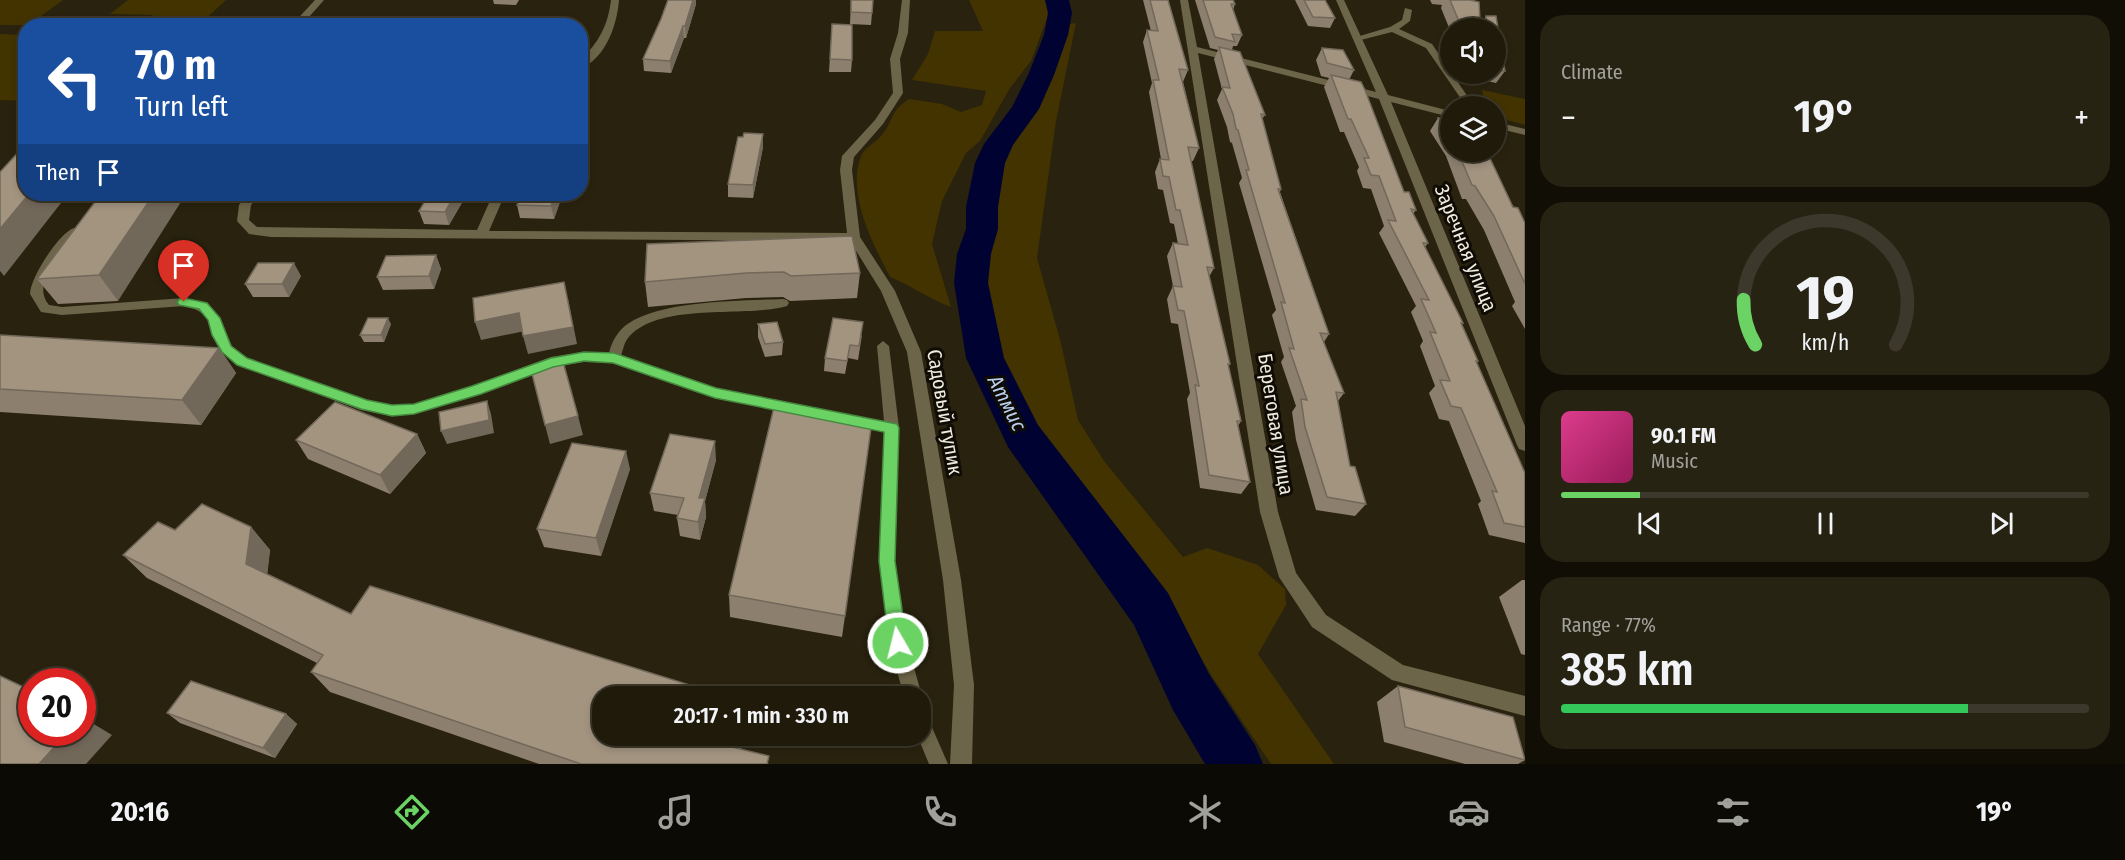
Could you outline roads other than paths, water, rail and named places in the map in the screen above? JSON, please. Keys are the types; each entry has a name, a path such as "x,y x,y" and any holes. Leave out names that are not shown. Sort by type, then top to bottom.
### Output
{"street":[{"path":"303,18 320,0"},
{"path":"588,59 611,30 615,0"},
{"path":"248,201 245,205 243,221 253,231 271,233 854,237 846,170 848,156 879,122 897,93 895,59 903,33 906,0"},
{"name":"Береговая улица","path":"1184,0 1269,512 1288,577 1319,621 1399,673 1525,706"},
{"name":"Заречная улица","path":"1340,0 1384,98 1525,445"},
{"path":"1193,49 1440,112"},
{"path":"1506,127 1525,132"},
{"path":"481,235 496,201"},
{"name":"Садовый тупик","path":"854,237 888,291 914,352 952,580 964,685 961,764"}],"lane":[{"path":"1357,38 1392,29 1406,21 1408,10"},
{"path":"1392,29 1429,46 1462,96"},
{"path":"80,225 56,252 36,288 38,300 45,309 62,311 184,302 203,306 214,318 226,349 242,361 366,406 392,411 414,409 476,390 551,362 584,357 614,358 715,393 892,428"},
{"path":"614,358 622,336 642,321 670,312 783,303"},
{"path":"884,346 892,428 887,561 898,643 910,686"},
{"path":"931,745 939,764"}],"waterway":[{"name":"Атмис","path":"1057,0 1060,13 1056,35 1041,75 1025,109 999,144 990,163 982,207 982,229 974,254 971,283 985,358 1023,436 1151,609 1191,692 1236,764"}]}
